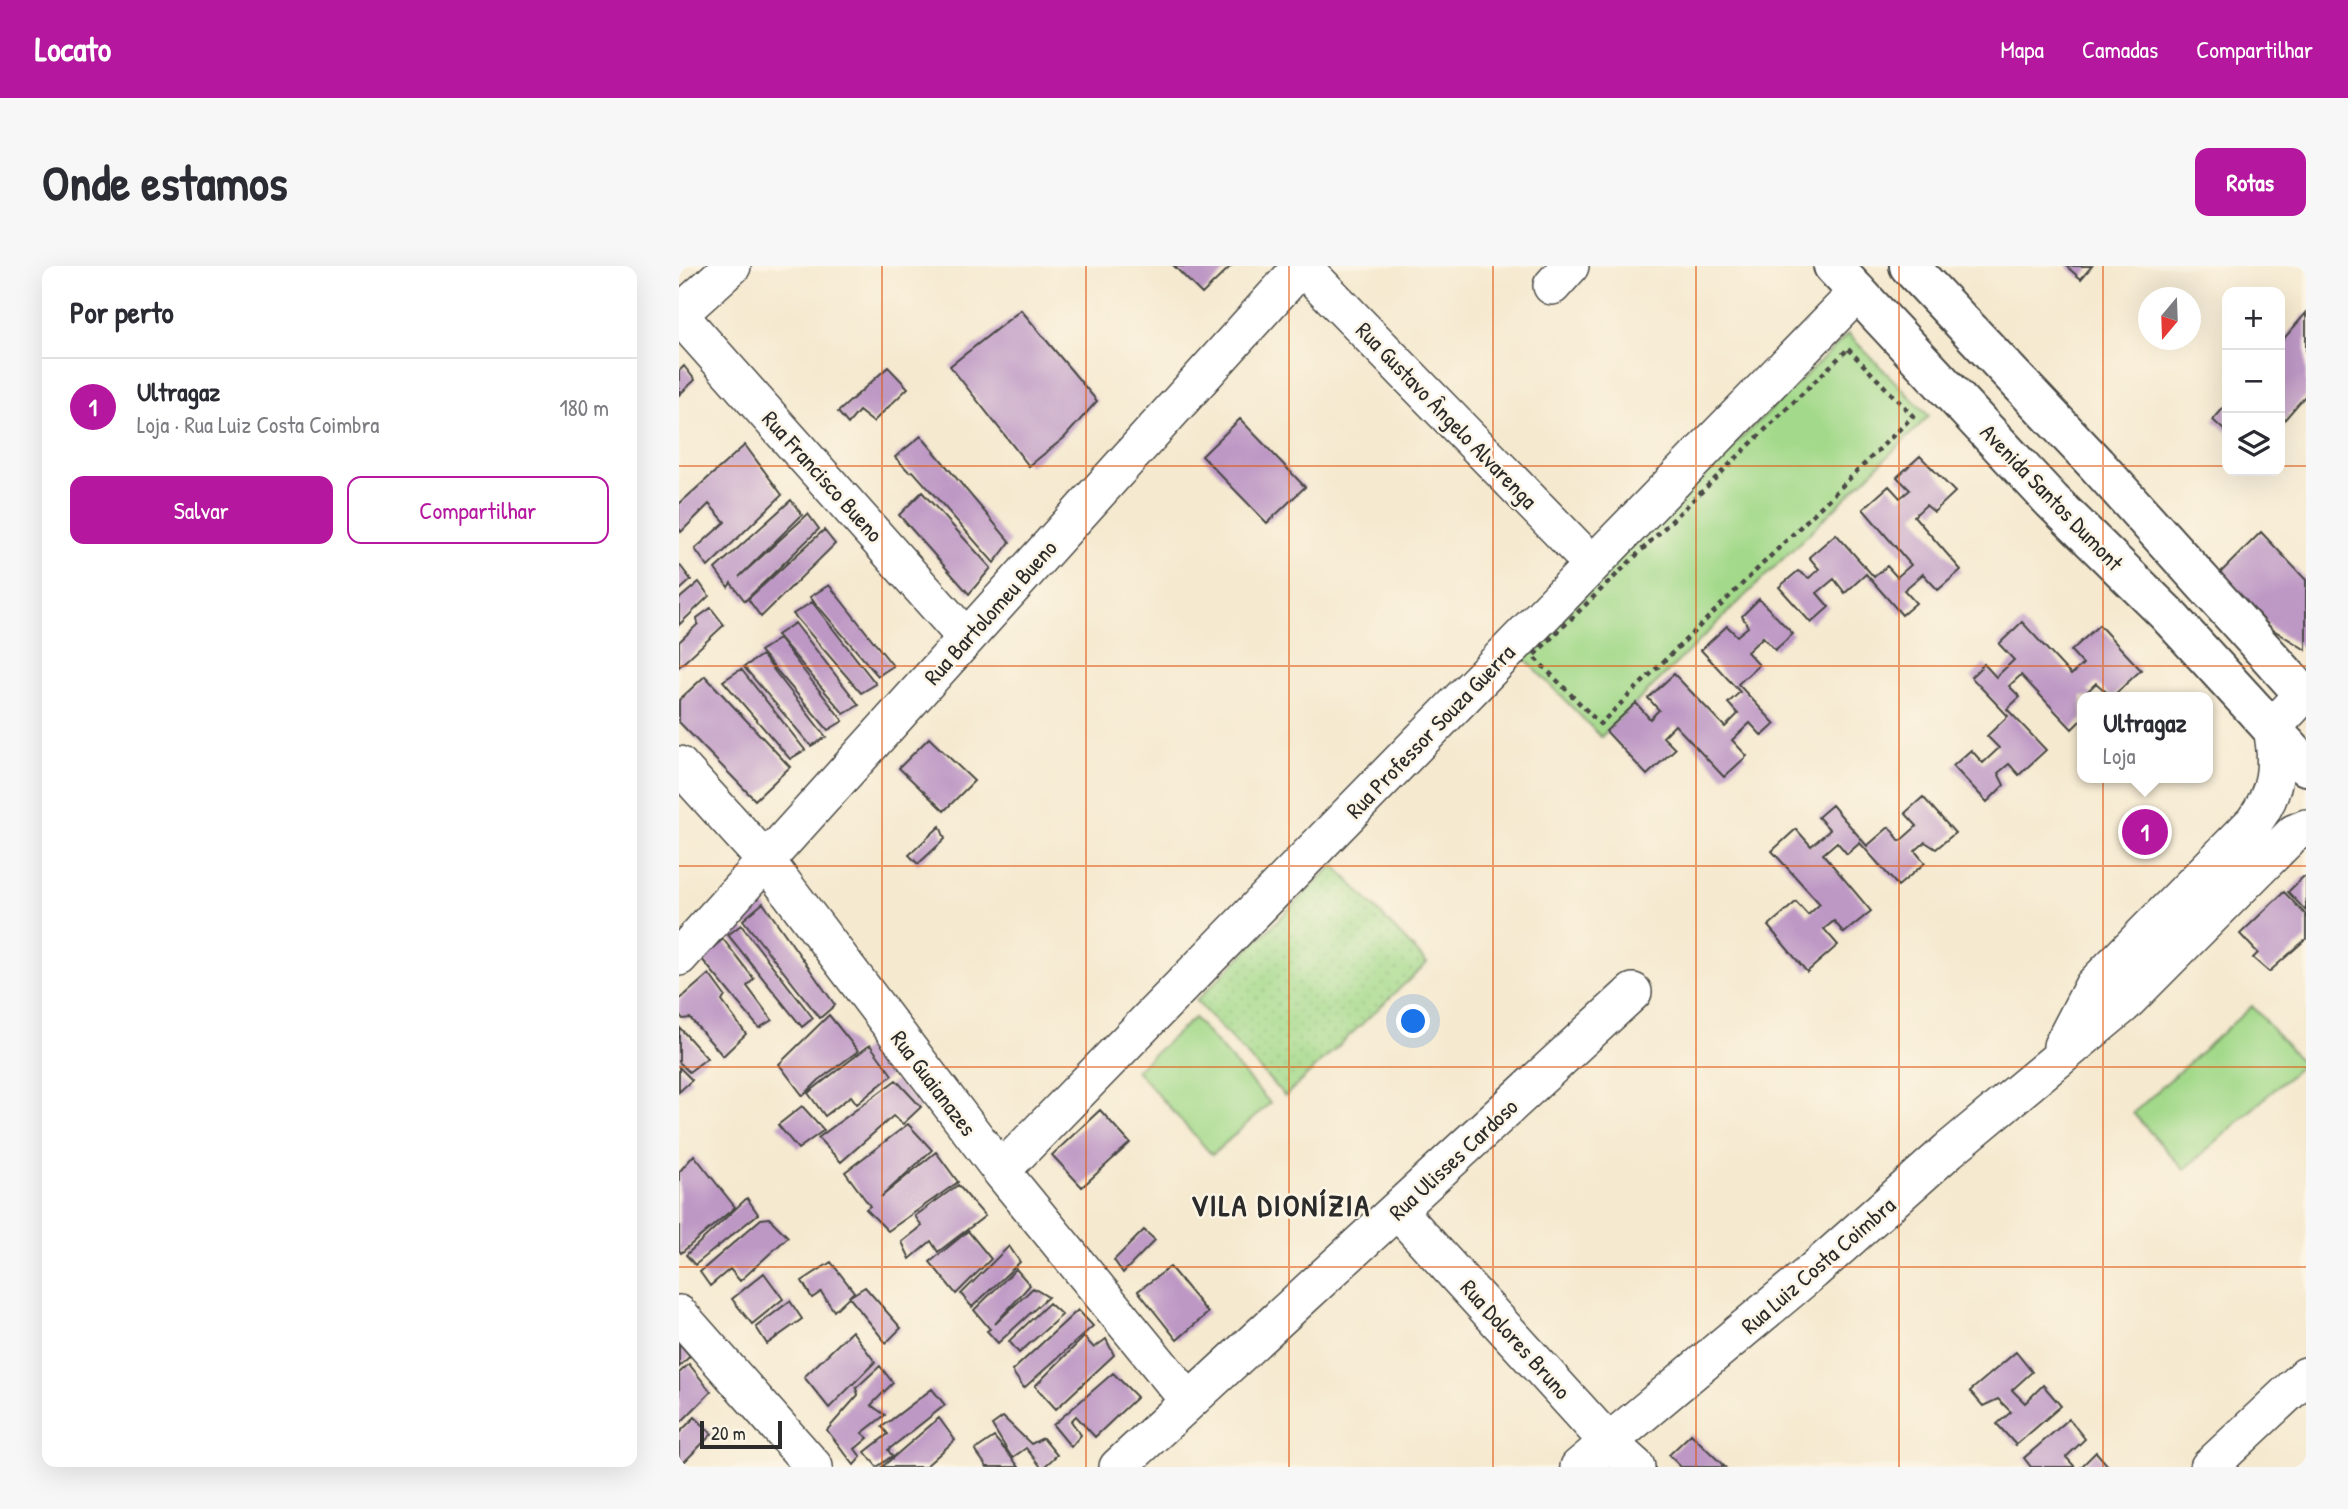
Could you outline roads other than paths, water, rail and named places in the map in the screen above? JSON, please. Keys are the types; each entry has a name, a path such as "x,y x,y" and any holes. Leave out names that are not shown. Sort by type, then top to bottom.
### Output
{"main road":[{"path":"1909,266 2096,464 2305,694"},
{"name":"Avenida Santos Dumont","path":"1845,279 2052,501 2166,613 2306,766"}],"street":[{"path":"679,314 732,266"},
{"name":"Rua Gustavo Ângelo Alvarenga","path":"1302,266 1593,564"},
{"name":"Rua Bartolomeu Bueno","path":"679,957 1302,266"},
{"name":"Rua Professor Souza Guerra","path":"1001,1171 1593,564 1845,279"},
{"name":"Rua Francisco Bueno","path":"679,314 966,638"},
{"path":"2272,728 2305,694"},
{"name":"Rua Luiz Costa Coimbra","path":"1579,1467 1813,1271 1939,1158 2055,1060 2265,808 2277,766 2272,728"},
{"name":"Rua Guaianazes","path":"679,765 766,861 1001,1171 1189,1401"},
{"name":"Rua Luiz Costa Coimbra","path":"2105,998 2294,833 2306,828"},
{"name":"Rua Ulisses Cardoso","path":"1118,1467 1633,992"},
{"name":"Rua Dolores Bruno","path":"1398,1210 1608,1442 1636,1467"},
{"path":"679,1314 814,1467"},
{"path":"2209,1467 2306,1376"}],"place":[{"name":"Ultragaz","path":"2145,832"}],"district":[{"name":"VILA DIONÍZIA","path":"1281,1205"}]}
